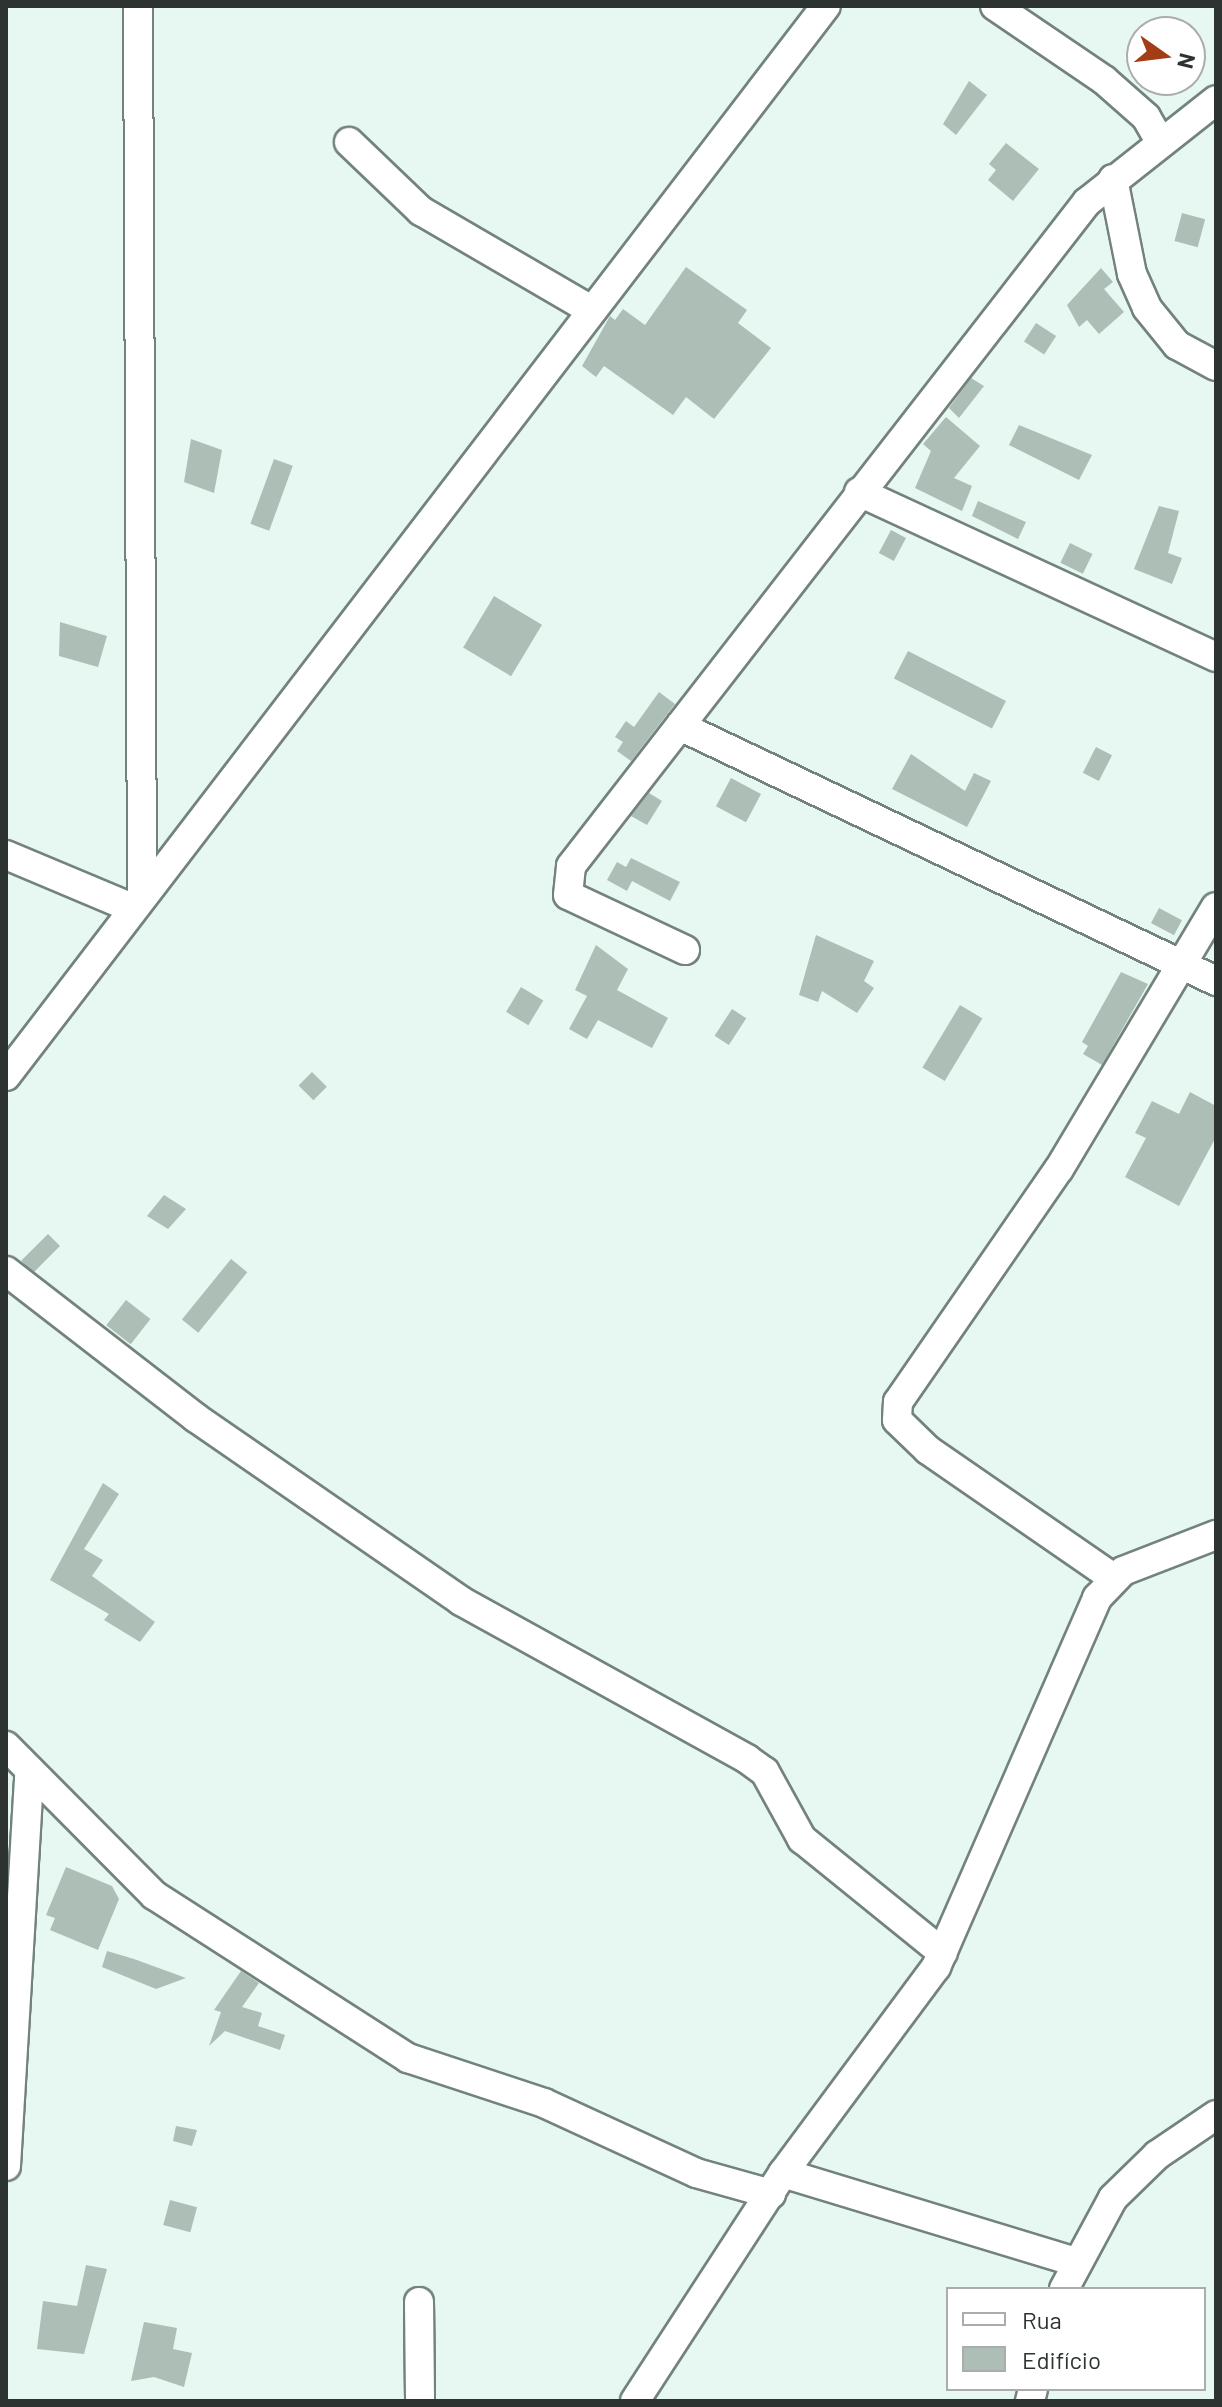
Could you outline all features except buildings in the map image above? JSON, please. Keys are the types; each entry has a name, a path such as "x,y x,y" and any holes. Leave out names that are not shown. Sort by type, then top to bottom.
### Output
{"street":[{"path":"137,902 138,6"},
{"path":"6,1076 826,6"},
{"path":"995,6 1104,80 1146,117 1161,143"},
{"path":"685,950 568,895 565,885 571,866 1087,202 1216,100"},
{"path":"349,142 421,211 591,310"},
{"path":"1113,179 1132,274 1147,308 1177,345 1216,366"},
{"path":"859,492 1216,657"},
{"path":"680,726 1216,981"},
{"path":"6,855 137,902"},
{"path":"1112,1577 928,1450 897,1420 898,1402 1059,1169 1187,966 1216,907"},
{"path":"6,1271 196,1418 461,1601 747,1759 765,1772 802,1839 943,1953"},
{"path":"635,2401 777,2184 919,1996 943,1953 1112,1577 1216,1535"},
{"path":"6,1746 29,1774 154,1895 408,2058 544,2103 696,2173 777,2184 1073,2261"},
{"path":"6,2166 29,1774"},
{"path":"1065,2287 1073,2261 1113,2198 1157,2155 1216,2115"},
{"path":"419,2302 420,2401"}]}
